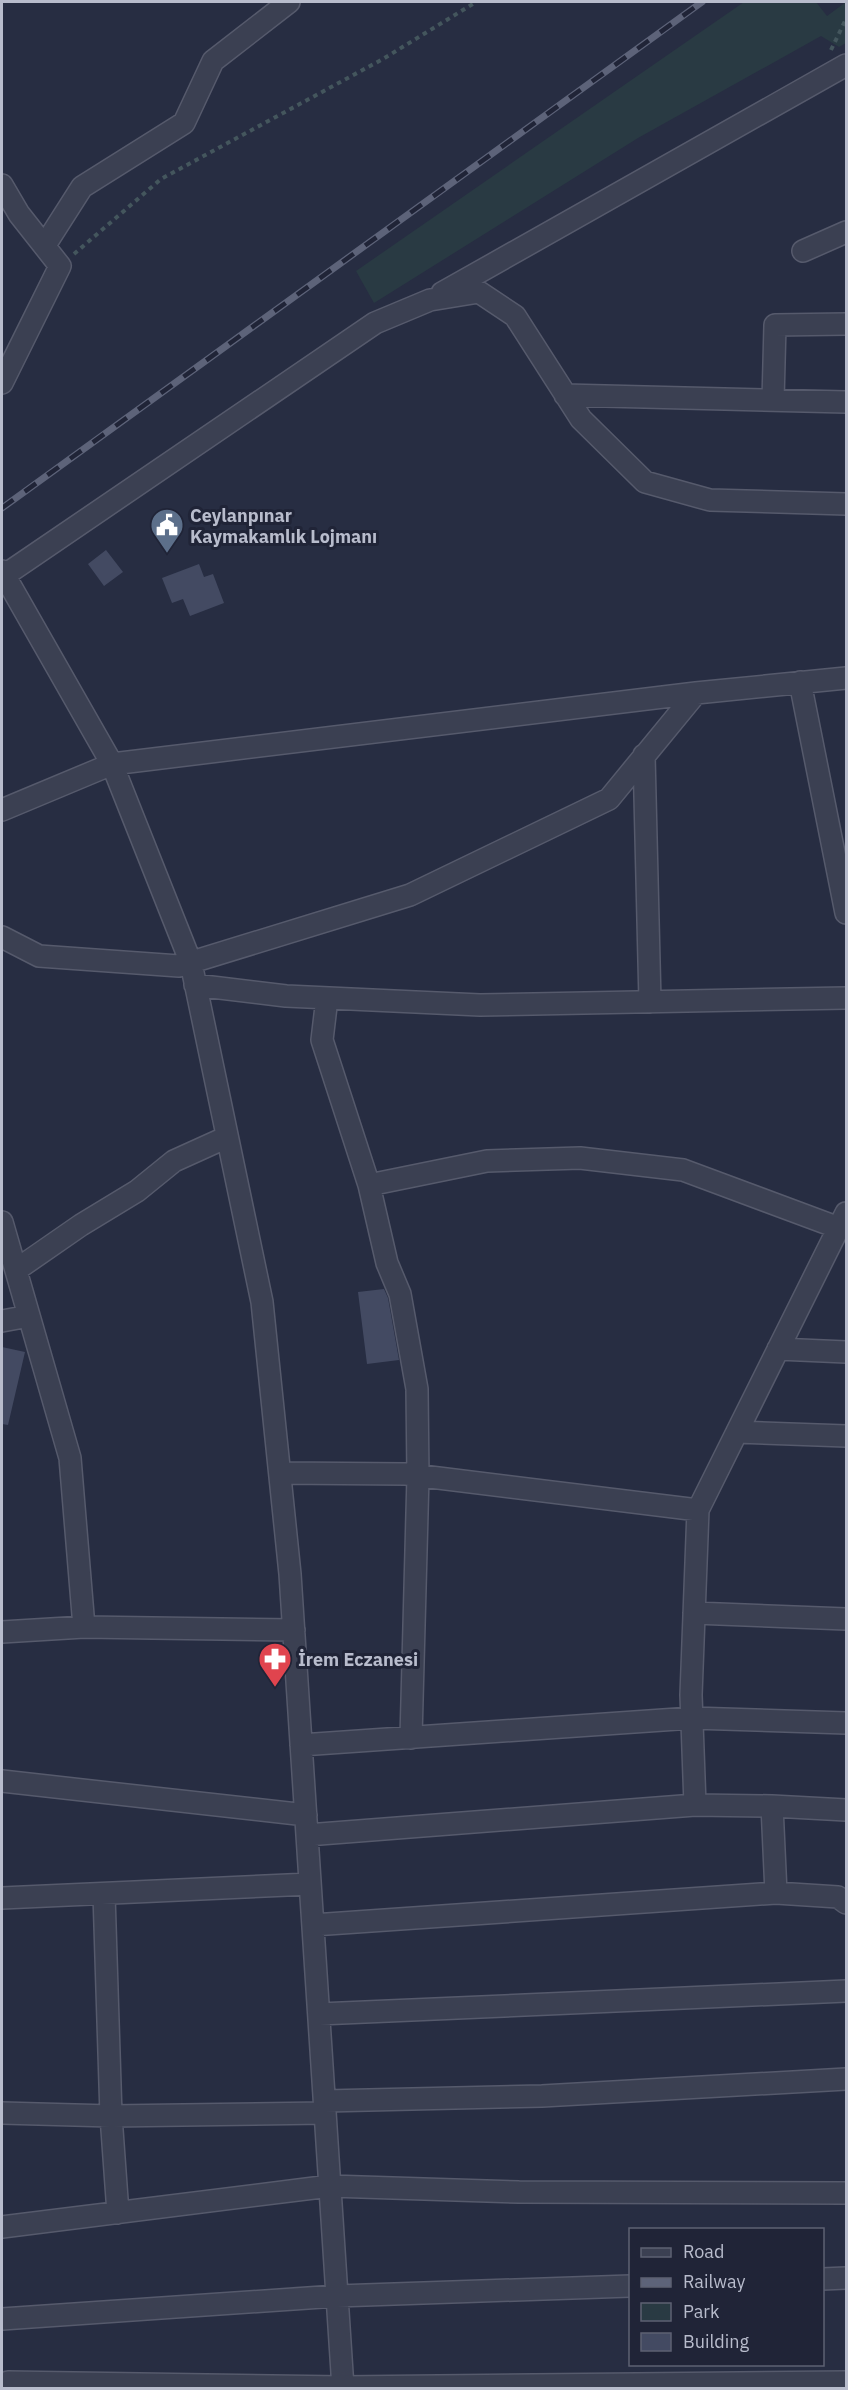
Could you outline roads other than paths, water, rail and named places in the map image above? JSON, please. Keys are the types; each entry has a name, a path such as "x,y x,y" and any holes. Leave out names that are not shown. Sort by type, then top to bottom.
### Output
{"street":[{"path":"45,245 82,187 184,123 213,61 289,2"},
{"path":"343,2388 294,1630 262,1302 191,963 112,765 2,575 375,323 430,300 846,65"},
{"path":"2,185 19,214 60,266 2,383"},
{"path":"803,251 846,232"},
{"path":"430,300 479,292 515,316 581,419 645,482 710,500 846,504"},
{"path":"772,400 775,326 846,324"},
{"path":"565,395 846,402"},
{"path":"2,810 112,765 696,693 846,678"},
{"path":"800,682 846,913"},
{"path":"2,937 39,956 179,966 410,895 609,799 696,693"},
{"path":"644,755 650,1002"},
{"path":"195,985 286,996 480,1005 846,998"},
{"path":"327,998 322,1040 369,1185 387,1263 400,1294 416,1379 418,1476 411,1738"},
{"path":"16,1270 81,1225 137,1191 174,1161 227,1137"},
{"path":"369,1185 488,1161 580,1158 683,1170 843,1220 698,1510 692,1718 695,1805"},
{"path":"2,1222 70,1458 84,1627"},
{"path":"2,1321 29,1316"},
{"path":"778,1349 846,1352"},
{"path":"737,1432 846,1436"},
{"path":"280,1473 418,1476 698,1510"},
{"path":"694,1613 846,1619"},
{"path":"2,1632 84,1627 294,1630"},
{"path":"301,1745 692,1718 846,1723"},
{"path":"2,1781 307,1825 695,1805 846,1810"},
{"path":"772,1806 776,1893"},
{"path":"2,1899 310,1884"},
{"path":"313,1925 776,1893 838,1897 846,1903"},
{"path":"104,1894 111,2116 118,2213"},
{"path":"319,2014 846,1991"},
{"path":"2,2113 111,2116 846,2079"},
{"path":"2,2227 330,2186 519,2192 846,2193"},
{"path":"824,2279 846,2278"},
{"path":"2,2319 337,2296 629,2286"},
{"path":"8,2382 343,2388 846,2382"}],"railway":[{"path":"2,508 702,2"}],"place":[{"name":"Ceylanpınar Kaymakamlık Lojmanı","path":"167,554"},
{"name":"İrem Eczanesi","path":"275,1688"}]}
